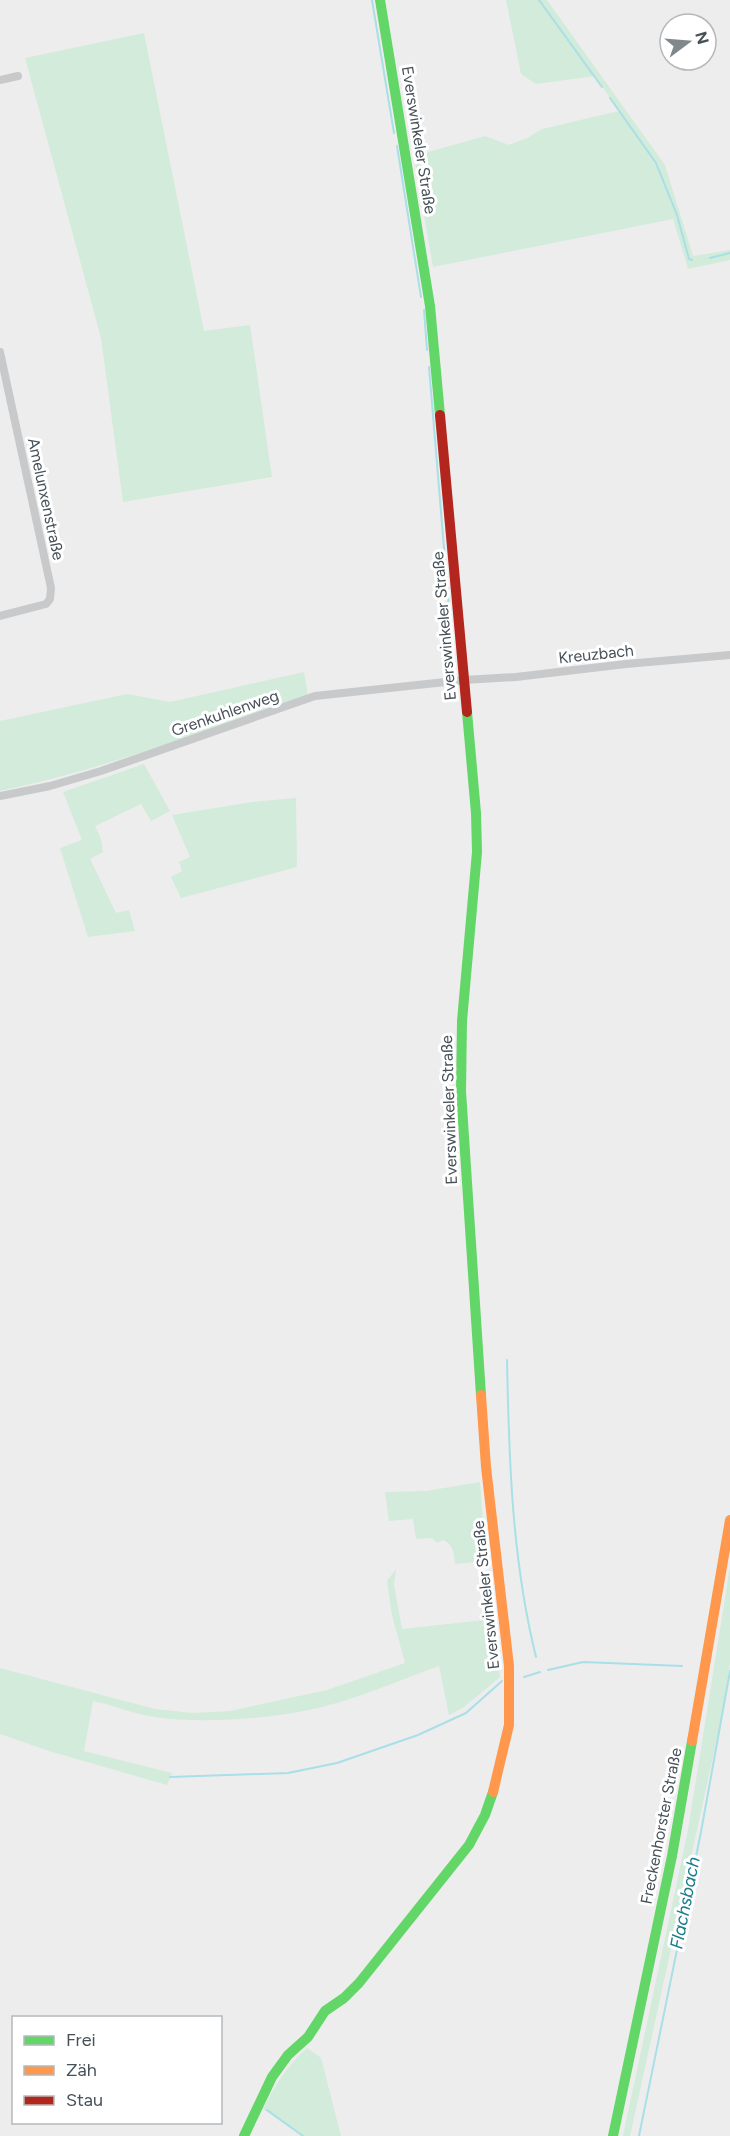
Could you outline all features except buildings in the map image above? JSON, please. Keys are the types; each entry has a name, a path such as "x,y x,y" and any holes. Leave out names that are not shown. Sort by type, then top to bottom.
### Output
{"street":[{"name":"Everswinkeler Straße","path":"244,2136 272,2077 288,2055 308,2037 325,2011 344,1998 359,1983 469,1845 496,1783 509,1725 509,1666 486,1467 461,1091 462,1021 477,852 464,680 429,303 380,0"},
{"path":"0,80 18,76"},
{"name":"Amelunxenstraße","path":"0,352 51,588 50,599 46,604 0,616"},
{"name":"Kreuzbach","path":"464,680 516,677 730,655"},
{"name":"Grenkuhlenweg","path":"0,796 50,786 100,771 315,696 464,680"},
{"name":"Freckenhorster Straße","path":"613,2136 672,1856 730,1520"}],"green space":[{"path":"506,0 547,0 665,165 693,256 730,250 730,260 688,269 673,219 433,267 414,156 485,136 509,145 542,129 619,111 595,76 536,84 521,74"},
{"path":"144,33 204,331 250,325 272,477 123,502 101,338 25,58"},
{"path":"304,672 308,695 117,760 0,791 0,721 127,694 170,702"},
{"path":"144,764 170,811 151,821 141,804 95,826 101,839 103,852 90,859 116,913 129,910 135,931 88,937 60,848 82,840 63,792"},
{"path":"296,798 297,867 181,898 171,877 182,871 179,862 190,857 172,815 252,802"},
{"path":"480,1482 486,1561 455,1564 453,1550 447,1542 443,1540 437,1543 432,1538 416,1539 413,1519 389,1521 385,1492 426,1491"},
{"path":"730,1567 730,1663 723,1711 630,2136 623,2136 688,1830"},
{"path":"396,1569 394,1585 402,1629 493,1619 500,1677 464,1707 449,1715 439,1666 337,1703 282,1715 216,1720 173,1719 146,1716 93,1701 84,1751 172,1773 167,1785 49,1751 0,1734 0,1668 155,1709 193,1713 230,1711 327,1690 405,1663 392,1615 387,1581"},
{"path":"307,2048 321,2058 341,2136 302,2136 263,2109 282,2076"}],"waterway":[{"path":"372,0 394,133"},
{"path":"539,0 602,87"},
{"path":"610,98 656,163 677,215 689,259 692,260"},
{"path":"397,146 421,297"},
{"path":"710,258 730,253"},
{"path":"424,310 427,350"},
{"path":"429,367 454,669"},
{"path":"507,1360 513,1510 522,1584 536,1657"},
{"path":"548,1670 583,1662 682,1666"},
{"name":"Flachsbach","path":"639,2136 701,1832 730,1671"},
{"path":"524,1677 540,1672"},
{"path":"170,1777 288,1773 337,1763 418,1735 466,1713 502,1681"},
{"path":"267,2110 303,2136"}],"traffic: fast":[{"path":"380,0 430,306 440,415"},
{"path":"467,712 477,852 462,1021 461,1091 481,1395"},
{"path":"613,2136 672,1856 692,1741"},
{"path":"244,2136 272,2077 288,2055 308,2037 325,2011 344,1998 359,1983 469,1845 485,1815 493,1792"}],"traffic: slow":[{"path":"481,1395 486,1467 509,1666 509,1725 493,1792"},
{"path":"692,1741 730,1520"}],"traffic: jam":[{"path":"440,415 467,712"}]}
